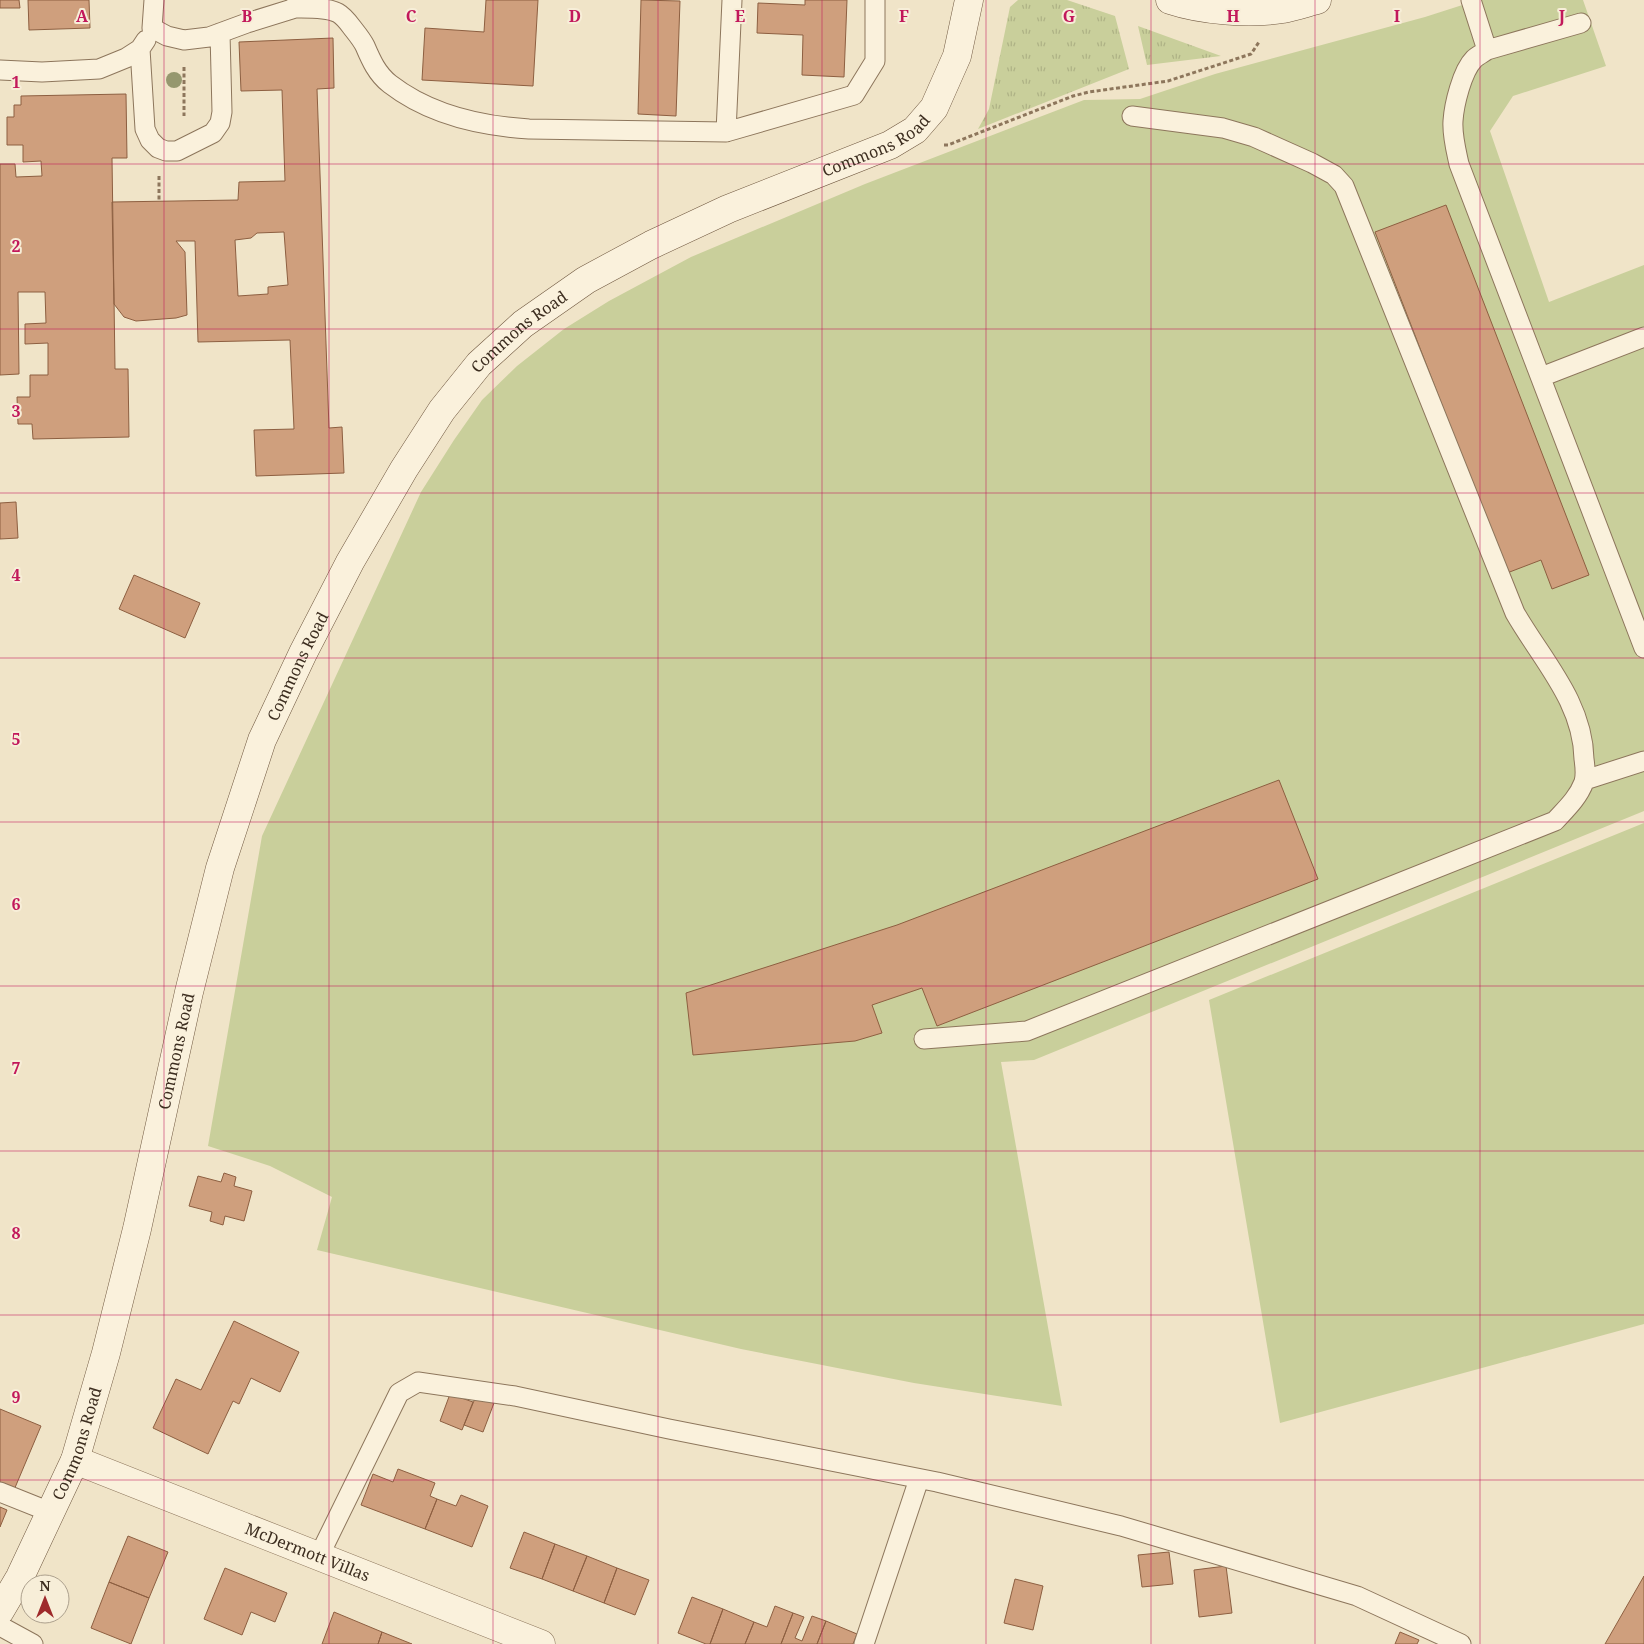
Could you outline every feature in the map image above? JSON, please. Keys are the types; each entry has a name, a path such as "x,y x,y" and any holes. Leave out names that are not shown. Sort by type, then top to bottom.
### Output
{"street":[{"name":"Commons Road","path":"0,1610 20,1577 75,1460 106,1353 137,1229 189,992 220,868 262,740 303,653 350,562 404,469 442,410 479,364 523,324 586,280 651,245 728,209 898,140 915,130 934,108 957,56 969,0"},
{"path":"1170,0 1186,5 1238,11 1282,9 1317,0"},
{"name":"McDermott Villas","path":"75,1460 541,1644"}],"lane":[{"path":"0,70 42,72 99,69 126,58 140,49 152,28 154,0"},
{"path":"152,28 166,36 184,40 209,37 293,8 330,0"},
{"path":"726,132 732,0"},
{"path":"293,8 315,8 338,13 364,43 371,62 388,82 410,97 444,113 471,122 497,127 530,129 726,132 854,95 875,61 875,0"},
{"path":"1471,0 1487,50"},
{"path":"1581,23 1487,50 1474,59 1464,75 1453,121 1454,143 1459,164 1644,648"},
{"path":"140,49 145,129 150,140 158,148 166,151 177,151 213,133 220,123 222,112 220,33"},
{"path":"924,1039 1027,1031 1045,1024 1555,821 1576,798 1585,780 1584,752 1576,714 1562,684 1525,631 1515,613 1344,186 1334,175 1312,163 1254,137 1223,128 1132,116"},
{"path":"1541,377 1644,337"},
{"path":"1585,780 1644,761"},
{"path":"319,1556 399,1393 418,1382 514,1396 919,1479 1121,1526 1356,1596 1461,1644"},
{"path":"864,1644 919,1479"},
{"path":"0,1492 50,1512"},
{"path":"0,1626 32,1644"}],"path":[{"path":"898,140 948,145 1073,96 1168,81 1251,54 1282,9"},
{"path":"184,67 184,116"},
{"path":"159,168 159,201"}],"green space":[{"path":"1018,0 1067,0 1115,16 1129,69 978,129 989,109 1010,7"},
{"path":"1478,0 1583,0 1606,66 1513,96 1490,131 1549,302 1644,265 1644,811 1034,1060 1001,1062 1062,1406 914,1383 741,1349 317,1250 332,1197 270,1166 208,1146 262,836 421,492 482,400 517,366 564,329 609,301 691,257 865,184 1084,100 1140,99 1215,74 1425,17"},
{"path":"1138,26 1221,56 1147,65"},
{"path":"1644,823 1644,1324 1280,1423 1209,1000"}],"building":[{"path":"0,0 19,0 20,8 0,8"},
{"path":"28,0 89,0 90,28 29,30"},
{"path":"486,0 538,0 533,86 422,80 425,28 484,32"},
{"path":"641,0 680,1 676,116 638,114"},
{"path":"805,0 847,0 844,77 802,75 803,35 757,33 758,3 805,5"},
{"path":"333,38 334,88 317,89 329,428 342,427 344,473 256,476 254,430 294,429 290,340 198,342 195,241 176,241 185,252 187,315 176,318 136,321 124,317 114,304 112,202 238,200 239,182 285,181 282,90 241,91 239,42","holes":["284,232 288,285 268,287 268,294 238,296 235,240 251,238 257,233"]},
{"path":"126,94 127,158 112,158 115,369 128,369 129,437 33,439 32,424 18,424 17,397 30,397 30,375 48,375 48,343 25,344 25,324 46,323 45,292 18,292 19,374 0,375 0,164 15,164 16,177 42,176 41,161 23,162 23,145 7,145 7,117 14,117 14,105 21,105 21,96"},
{"path":"1446,205 1589,575 1552,589 1541,560 1507,573 1375,232"},
{"path":"16,502 18,538 0,539 0,503"},
{"path":"134,575 200,603 185,638 119,609"},
{"path":"1279,780 1318,879 937,1026 922,988 872,1005 882,1033 855,1041 693,1055 686,993 897,925"},
{"path":"224,1173 236,1177 234,1186 252,1191 244,1221 225,1216 223,1225 210,1221 212,1212 189,1206 198,1176 221,1182"},
{"path":"234,1321 299,1352 280,1392 251,1378 239,1404 233,1401 208,1454 153,1428 176,1379 201,1390"},
{"path":"450,1394 473,1402 462,1430 440,1421"},
{"path":"476,1396 494,1403 483,1432 464,1425"},
{"path":"0,1409 41,1426 14,1490 0,1485"},
{"path":"398,1469 435,1483 430,1496 437,1499 425,1529 361,1505 373,1474 393,1482"},
{"path":"461,1495 488,1506 472,1547 425,1529 437,1499 456,1506"},
{"path":"0,1507 7,1510 0,1527"},
{"path":"524,1532 555,1544 542,1579 510,1568"},
{"path":"128,1536 168,1552 149,1598 109,1582"},
{"path":"555,1544 587,1556 573,1591 542,1579"},
{"path":"1169,1552 1173,1584 1142,1587 1138,1555"},
{"path":"587,1556 617,1568 604,1603 573,1591"},
{"path":"1226,1566 1232,1613 1199,1617 1194,1570"},
{"path":"225,1568 287,1593 275,1622 251,1612 242,1635 204,1619"},
{"path":"617,1568 649,1580 635,1615 604,1603"},
{"path":"1644,1576 1644,1644 1605,1644"},
{"path":"1015,1579 1043,1586 1033,1630 1004,1623"},
{"path":"109,1582 149,1598 131,1644 91,1628"},
{"path":"692,1597 723,1609 710,1644 678,1633"},
{"path":"775,1606 793,1613 781,1644 745,1644 754,1622 767,1627"},
{"path":"723,1609 754,1622 745,1644 710,1644"},
{"path":"334,1612 382,1632 378,1644 322,1644"},
{"path":"793,1613 804,1617 795,1638 802,1641 812,1616 826,1621 817,1644 781,1644"},
{"path":"826,1621 857,1634 853,1644 817,1644"},
{"path":"382,1632 412,1644 378,1644"},
{"path":"1400,1632 1419,1640 1417,1644 1395,1644"}]}
